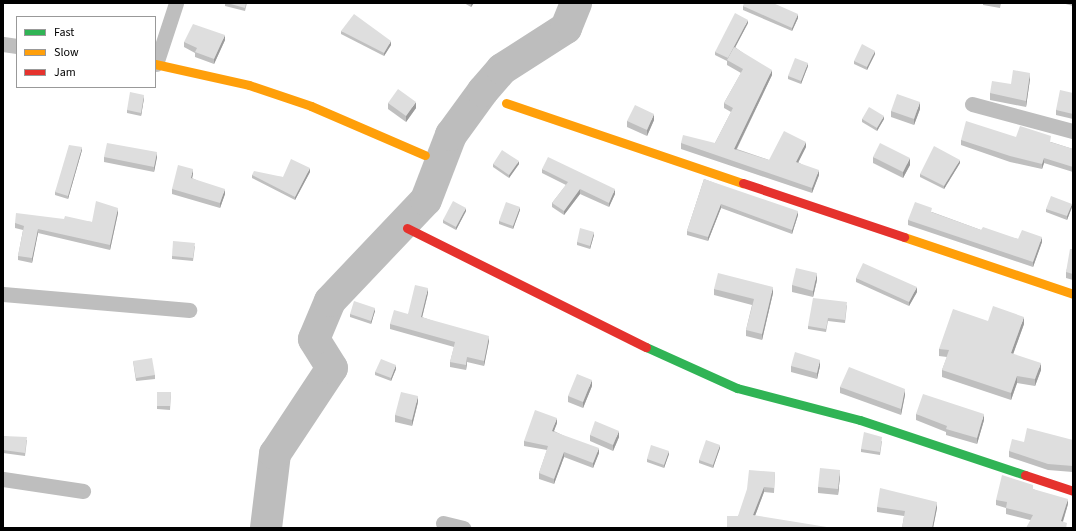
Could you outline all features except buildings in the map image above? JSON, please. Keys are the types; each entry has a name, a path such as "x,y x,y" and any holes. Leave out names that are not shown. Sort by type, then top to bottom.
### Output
{"street":[{"path":"156,61 176,3"},
{"path":"3,44 16,46"},
{"path":"156,64 249,86 311,106 425,155"},
{"path":"506,103 1073,294"},
{"path":"972,104 1073,131"},
{"path":"407,228 582,318 737,388 860,420 1073,491"},
{"path":"3,294 188,310"},
{"path":"3,479 83,491"},
{"path":"443,523 463,528"}],"waterway":[{"path":"266,528 275,454 332,368 314,339 330,301 426,200 451,135 483,91 502,69 566,28 576,3"}],"traffic: fast":[{"path":"646,347 737,388 860,420 1025,475"}],"traffic: slow":[{"path":"156,64 249,85 311,106 425,155"},
{"path":"506,103 743,183"},
{"path":"904,237 1073,294"}],"traffic: jam":[{"path":"743,183 904,237"},
{"path":"407,228 646,347"},
{"path":"1025,475 1073,491"}]}
